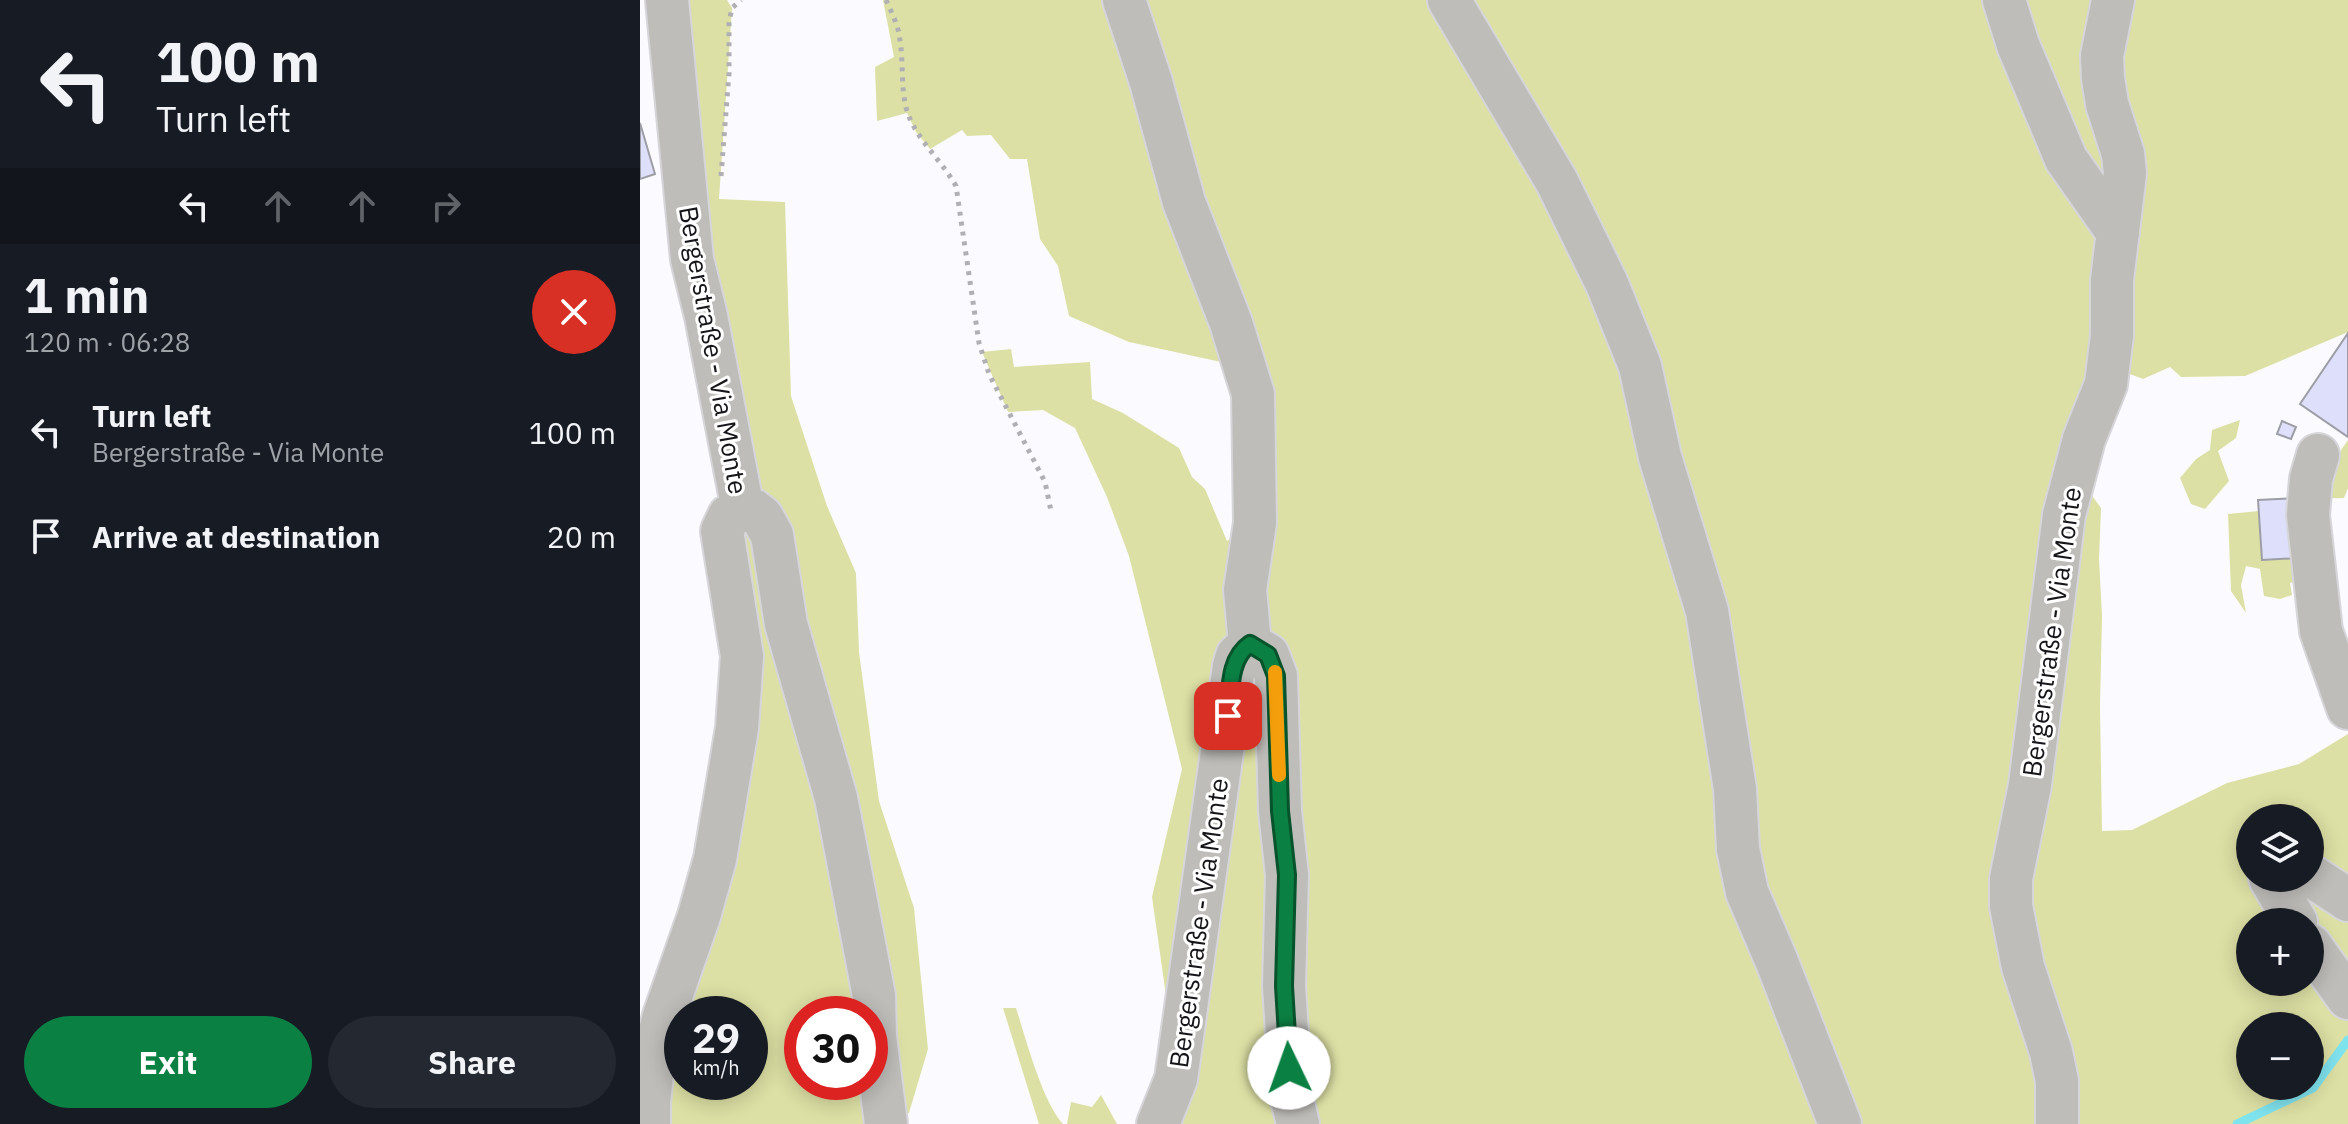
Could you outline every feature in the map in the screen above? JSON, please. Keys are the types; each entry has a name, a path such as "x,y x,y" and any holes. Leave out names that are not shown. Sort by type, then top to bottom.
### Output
{"street":[{"name":"Bergerstraße - Via Monte","path":"667,0 692,259 743,510"},
{"path":"1124,0 1151,82 1184,202 1231,323 1253,394 1255,523 1245,590 1250,644 1268,655 1276,676 1280,811 1287,875 1284,986 1291,1095 1298,1124"},
{"path":"1449,0 1557,182 1607,284 1640,366 1660,457 1707,611 1735,789 1738,849 1747,892 1840,1124"},
{"path":"2004,0 2018,45 2066,159 2118,233"},
{"name":"Bergerstraße - Via Monte","path":"2057,1124 2057,1081 2051,1052 2023,967 2011,906 2011,879 2030,785 2064,515 2084,439 2106,384 2112,335 2112,280 2124,164 2107,104 2102,56 2113,0"},
{"path":"2318,455 2311,479 2308,515 2321,631 2348,708"},
{"name":"Bergerstraße - Via Monte","path":"649,1124 657,1042 715,859 729,785 742,656 722,531 729,516 743,510 753,510 762,517 772,535 786,624 836,798 874,996 886,1124"},
{"name":"Bergerstraße - Via Monte","path":"1158,1124 1176,1079 1234,666 1237,656 1250,644"},
{"path":"2324,884 2348,900"},
{"path":"2324,965 2348,998"}],"path":[{"path":"720,187 729,73 729,22 732,8 741,0"},
{"path":"886,0 900,38 907,113 916,132 946,167 956,186 979,343 989,374 1045,482 1051,511"}],"green space":[{"path":"683,0 727,0 732,8 719,199 785,202 791,396 827,506 856,573 859,652 879,801 914,908 928,1049 909,1113 892,1119 893,1124 658,1124 657,1084 664,1064 664,1100 768,1100 768,996 678,996 700,938 721,863 741,739 747,672 732,550 736,540 746,532 753,532 769,566 778,635 788,672 801,668 792,639 779,523 763,502 751,498 713,318 701,285 689,201 678,49 689,37"},
{"path":"883,0 2348,0 2348,332 2245,376 2181,377 2170,367 2143,379 2109,366 2074,471 2101,508 2102,831 2132,830 2227,783 2299,764 2348,734 2348,1124 1170,1124 1175,1059 1152,897 1182,769 1129,556 1107,497 1075,428 1043,410 1008,412 982,352 1011,349 1014,367 1090,362 1092,399 1123,413 1179,448 1192,477 1205,489 1227,541 1255,523 1244,367 1129,342 1069,316 1058,266 1040,239 1027,159 1010,159 991,135 967,136 962,130 930,149 916,132 907,113 877,121 875,67 894,57"},
{"path":"2240,420 2236,438 2218,451 2229,481 2205,509 2191,504 2180,478 2196,459 2210,450 2212,430"},
{"path":"2348,440 2348,488 2344,498 2309,499 2315,579 2290,583 2292,595 2280,599 2264,596 2260,569 2246,566 2241,585 2246,613 2231,591 2228,514 2259,511 2262,560 2299,558 2296,498 2309,498 2311,479 2335,465"},
{"path":"1003,1008 1016,1008 1048,1101 1063,1124 1039,1124"},
{"path":"1101,1095 1117,1124 1067,1124 1071,1102 1092,1107"}],"building":[{"path":"640,123 655,174 640,179"},
{"path":"2348,333 2348,437 2300,404"},
{"path":"2282,421 2296,427 2291,439 2277,434"},
{"path":"2296,498 2299,558 2262,560 2258,500"}],"waterway":[{"path":"2237,1124 2313,1088 2348,1040"}],"slow traffic":[{"path":"1275,672 1279,775"}],"route":[{"path":"1228,716 1237,656 1250,644 1268,655 1276,676 1280,811 1287,875 1284,986 1289,1068"}]}
